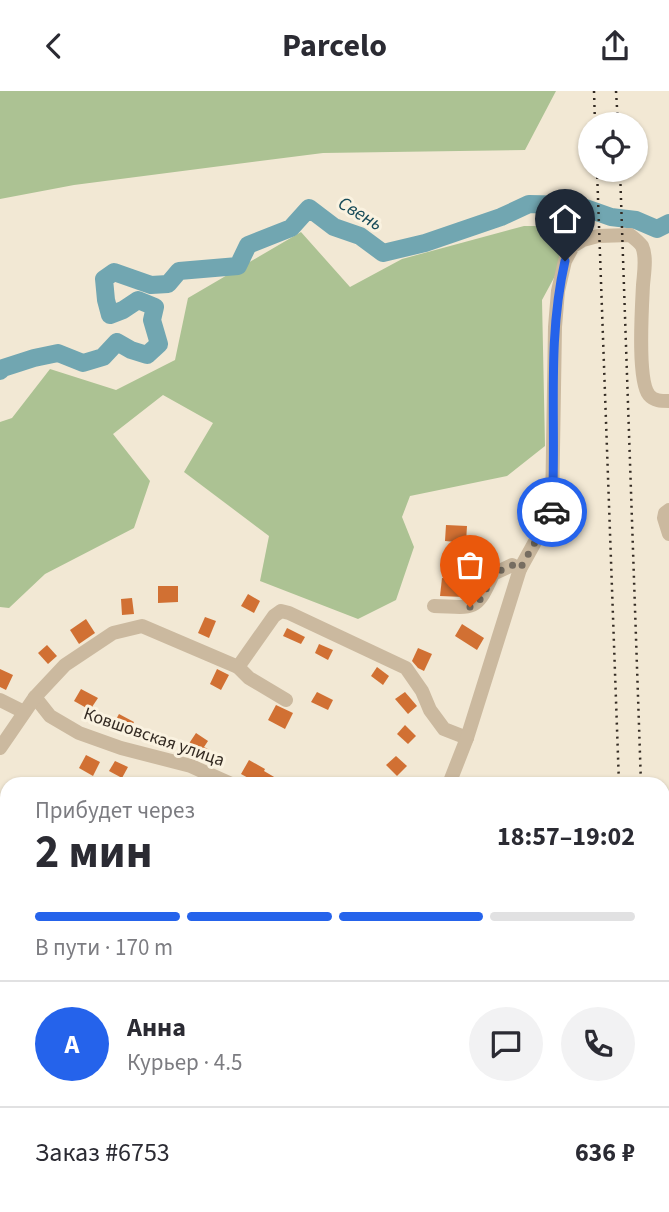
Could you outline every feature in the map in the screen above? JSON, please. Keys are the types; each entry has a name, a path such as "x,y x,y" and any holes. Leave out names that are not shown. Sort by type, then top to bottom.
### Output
{"street":[{"path":"452,777 467,739 520,569 552,511 558,291 565,261 573,246 583,240 598,236 630,235 642,247 643,378 650,396 657,401 669,401"},
{"path":"669,510 664,518 669,534"},
{"path":"434,606 470,607 482,598 493,574 512,565 520,569"},
{"path":"238,667 274,616 281,611 289,613 406,668 422,691 430,711 444,729 467,739"},
{"path":"0,748 35,697 65,665 113,633 142,626 238,667 249,678 286,700"},
{"name":"Ковшовская улица","path":"35,697 50,716 79,733 121,748 191,766 215,777"},
{"path":"0,700 24,712"}],"green space":[{"path":"0,91 556,91 525,150 323,153 74,185 0,199"},
{"path":"524,226 547,226 562,263 542,300 545,446 507,476 410,496 402,517 414,547 396,600 358,619 260,581 269,536 184,472 213,423 163,395 113,434 150,481 134,528 45,574 9,608 0,607 0,422 12,418 50,369 116,390 175,360 188,298 301,232 350,287 402,259"}],"building":[{"path":"446,525 467,526 466,543 445,541"},
{"path":"442,578 465,580 464,597 440,596"},
{"path":"158,586 178,586 178,602 158,603"},
{"path":"248,594 260,601 254,613 241,606"},
{"path":"132,598 134,614 122,615 121,599"},
{"path":"205,617 216,621 209,638 198,633"},
{"path":"86,619 95,633 79,644 70,630"},
{"path":"462,624 484,638 477,650 455,636"},
{"path":"287,628 305,637 301,644 283,636"},
{"path":"319,644 333,650 328,660 315,653"},
{"path":"47,645 57,656 48,664 38,653"},
{"path":"418,648 432,654 424,671 412,661"},
{"path":"377,667 389,676 383,685 371,676"},
{"path":"0,669 13,675 6,690 0,687"},
{"path":"217,669 229,675 221,690 210,684"},
{"path":"81,689 98,698 90,710 74,701"},
{"path":"317,692 333,700 328,710 311,702"},
{"path":"405,692 417,706 408,714 395,699"},
{"path":"276,705 293,713 285,729 268,720"},
{"path":"119,714 134,722 129,731 114,723"},
{"path":"405,725 416,736 408,744 397,734"},
{"path":"196,733 208,741 204,747 221,756 216,767 209,764 211,760 208,757 188,745"},
{"path":"86,755 100,762 93,776 79,768"},
{"path":"396,756 407,766 397,776 386,765"},
{"path":"249,760 274,777 246,777 241,774"},
{"path":"115,761 128,767 123,777 109,771"}],"waterway":[{"name":"Свень","path":"0,371 34,358 58,353 83,363 103,357 117,342 147,355 159,344 152,320 155,307 138,300 110,315 104,279 114,272 151,285 168,284 179,271 238,266 248,245 291,228 309,208 334,227 360,236 383,253 425,243 501,217 529,204 577,205 611,217 636,220 657,229 669,223"}],"railway":[{"path":"594,91 595,112"},
{"path":"616,91 617,112"},
{"path":"597,182 619,777"},
{"path":"620,182 641,777"}],"way so far":[{"path":"470,607 482,598 493,574 512,565 520,569 552,512"}],"route":[{"path":"552,512 555,327 558,291 565,261"}]}
